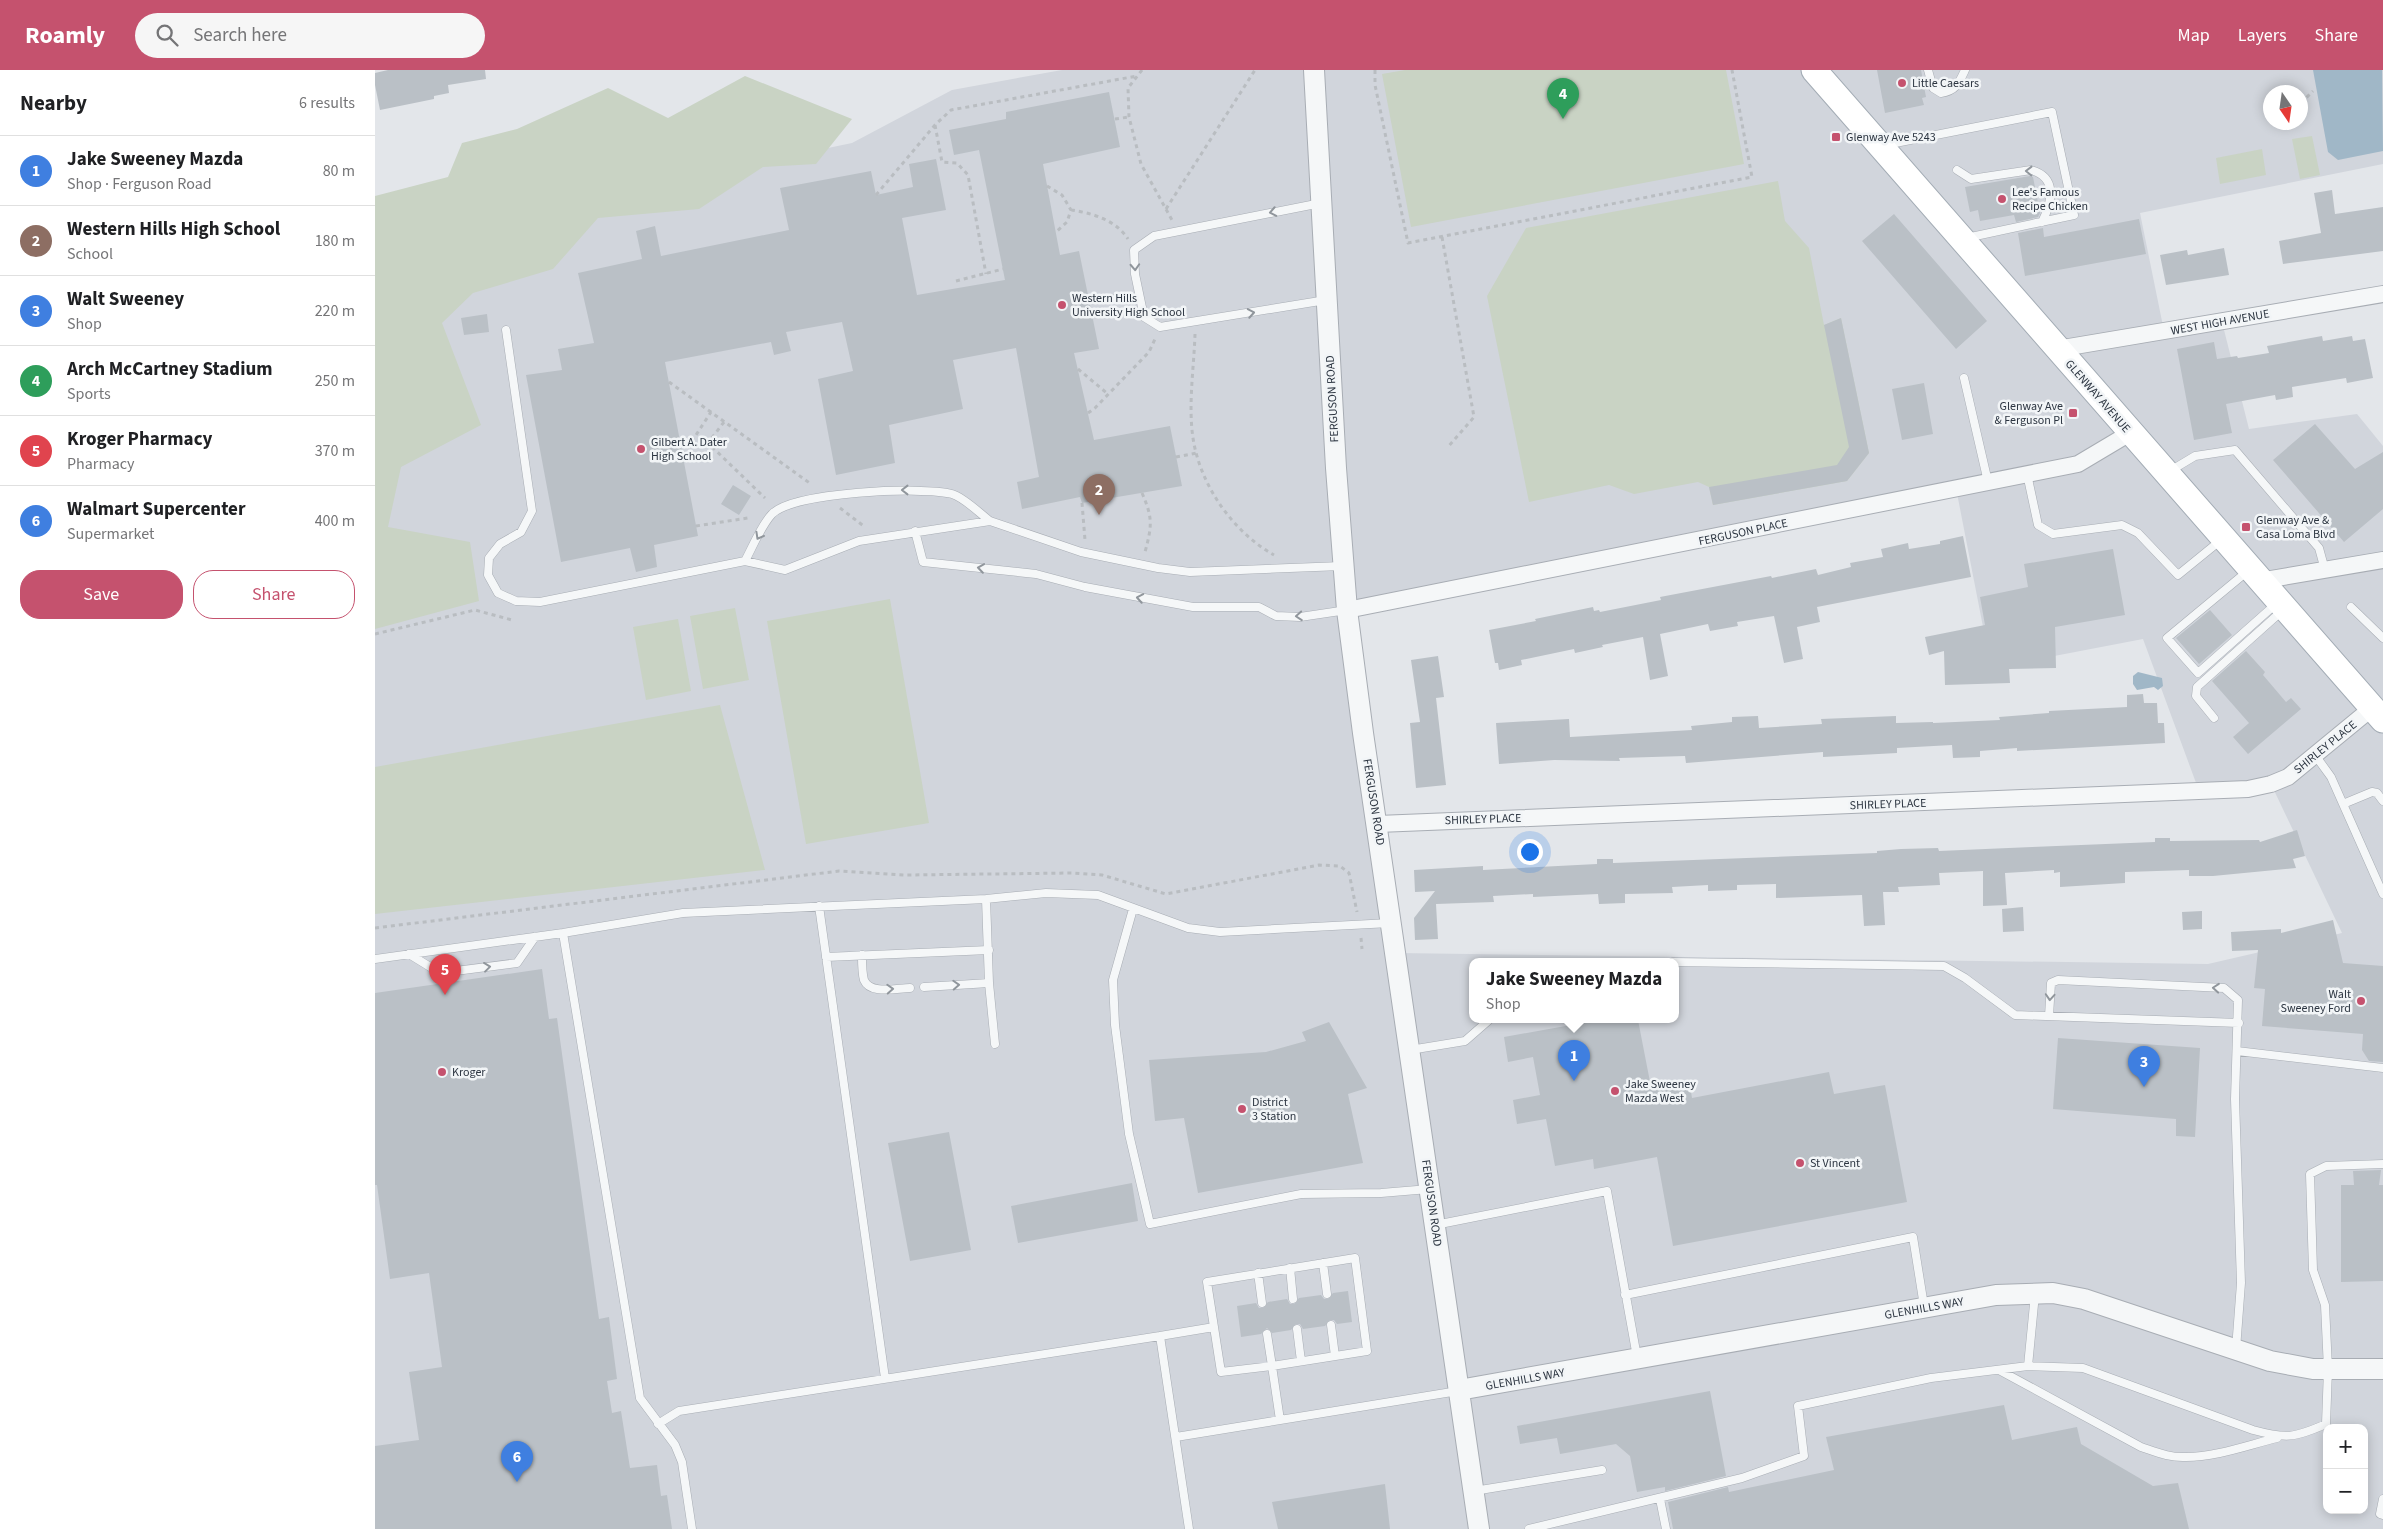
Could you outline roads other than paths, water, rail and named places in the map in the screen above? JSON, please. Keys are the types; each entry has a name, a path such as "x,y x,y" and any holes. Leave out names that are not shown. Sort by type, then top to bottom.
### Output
{"main road":[{"name":"GLENWAY AVENUE","path":"1814,70 2222,538 2379,714"}],"street":[{"name":"FERGUSON ROAD","path":"1314,70 1326,300 1347,610 1479,1529"},
{"name":"WEST HIGH AVENUE","path":"2057,349 2383,294"},
{"name":"FERGUSON PLACE","path":"1347,610 2077,464 2130,433"},
{"path":"2255,575 2325,570 2383,560"},
{"name":"SHIRLEY PLACE","path":"1377,824 2248,789 2271,784 2288,777 2315,755 2379,714"},
{"name":"GLENHILLS WAY","path":"1459,1390 1996,1295 2053,1293 2084,1298 2270,1361 2313,1369 2383,1368"}],"lane":[{"path":"1928,70 1933,88 1941,93 1950,92 1959,85 1965,70"},
{"path":"1881,146 2052,112 2074,215 1961,239"},
{"path":"1957,170 1971,179 2031,170 2041,172 2045,177 2051,200 2042,222"},
{"path":"1321,203 1154,236 1134,250 1144,318 1161,327 1326,300"},
{"path":"506,330 532,511 521,532 500,544 489,558 488,575 498,593 516,601 540,602 745,561 785,570 859,541 990,521"},
{"path":"1964,378 1988,482"},
{"path":"2166,474 2195,456 2235,450 2319,548 2325,570"},
{"path":"2027,474 2038,525 2053,534 2122,525 2138,533 2178,575 2222,538"},
{"path":"745,561 771,514 785,505 874,490 912,490 953,494 990,521 1081,552 1141,566 1190,572 1344,566"},
{"path":"915,531 923,562 1035,574 1085,587 1193,607 1259,607 1276,616 1300,617 1347,610"},
{"path":"2255,575 2167,638 2198,674 2281,605"},
{"path":"2214,718 2196,696 2197,687 2281,605"},
{"path":"2351,607 2383,638"},
{"path":"2315,755 2331,777 2383,894"},
{"path":"2343,804 2373,792 2377,793 2383,801"},
{"path":"375,959 563,933 683,913 986,899 1046,893 1098,895 1188,928 1220,932 1392,923"},
{"path":"986,899 989,983 995,1044"},
{"path":"819,906 885,1378"},
{"path":"1133,909 1113,980 1115,1026 1129,1134 1150,1224 1301,1194 1381,1193 1430,1189"},
{"path":"563,933 640,1398 675,1445 682,1462 692,1529"},
{"path":"409,954 440,973 517,963 535,937"},
{"path":"826,957 989,950"},
{"path":"862,955 864,980 871,988 879,990 910,988"},
{"path":"1679,962 1944,966 1965,978 2015,1015 2239,1023"},
{"path":"2049,1016 2051,983 2057,980 2224,988 2238,1000 2239,1023 2235,1099 2241,1283 2236,1349"},
{"path":"924,987 989,983"},
{"path":"1410,1050 1465,1041 1486,1023"},
{"path":"2237,1051 2383,1068"},
{"path":"1999,1370 2141,1447 2163,1455 2186,1458 2211,1454 2279,1437 2305,1433 2326,1424 2328,1369 2325,1305 2313,1270 2310,1174 2326,1166 2383,1164"},
{"path":"1435,1225 1607,1191 1637,1359"},
{"path":"1625,1295 1913,1237 1924,1308"},
{"path":"1355,1258 1367,1351 1221,1372 1207,1282 1289,1268 1355,1258"},
{"path":"1323,1263 1327,1294"},
{"path":"1289,1268 1293,1298"},
{"path":"1257,1273 1262,1303"},
{"path":"2028,1366 2035,1294"},
{"path":"1331,1325 1335,1356"},
{"path":"658,1424 679,1410 1213,1327"},
{"path":"1297,1330 1301,1361"},
{"path":"1267,1334 1279,1420"},
{"path":"1160,1336 1189,1529"},
{"path":"1529,1529 1661,1499 1742,1478 1804,1456 1798,1406 1931,1378 2028,1366 2083,1368 2279,1437"},
{"path":"1176,1437 1459,1390"},
{"path":"1473,1491 1602,1470"},
{"path":"1661,1499 1665,1529"},
{"path":"2383,1499 2380,1514 2383,1515"}],"water":[{"path":"2313,70 2382,70 2383,151 2338,160 2328,152"},
{"path":"2138,672 2162,678 2163,686 2158,690 2154,687 2137,690 2133,684 2133,676"}],"place":[{"name":"Little Caesars","path":"1902,83"},
{"name":"Arch McCartney Stadium","path":"1563,119"},
{"name":"Glenway Ave 5243","path":"1836,137"},
{"name":"Lee's Famous Recipe Chicken","path":"2002,199"},
{"name":"Western Hills University High School","path":"1062,305"},
{"name":"Glenway Ave & Ferguson Pl","path":"2073,413"},
{"name":"Gilbert A. Dater High School","path":"641,449"},
{"name":"Western Hills High School","path":"1099,515"},
{"name":"Glenway Ave & Casa Loma Blvd","path":"2246,527"},
{"name":"Kroger Pharmacy","path":"445,995"},
{"name":"Walt Sweeney Ford","path":"2361,1001"},
{"name":"Kroger","path":"442,1072"},
{"name":"Jake Sweeney Mazda","path":"1574,1081"},
{"name":"Walt Sweeney","path":"2144,1087"},
{"name":"Jake Sweeney Mazda West","path":"1615,1091"},
{"name":"District 3 Station","path":"1242,1109"},
{"name":"St Vincent","path":"1800,1163"},
{"name":"Walmart Supercenter","path":"517,1482"}]}
